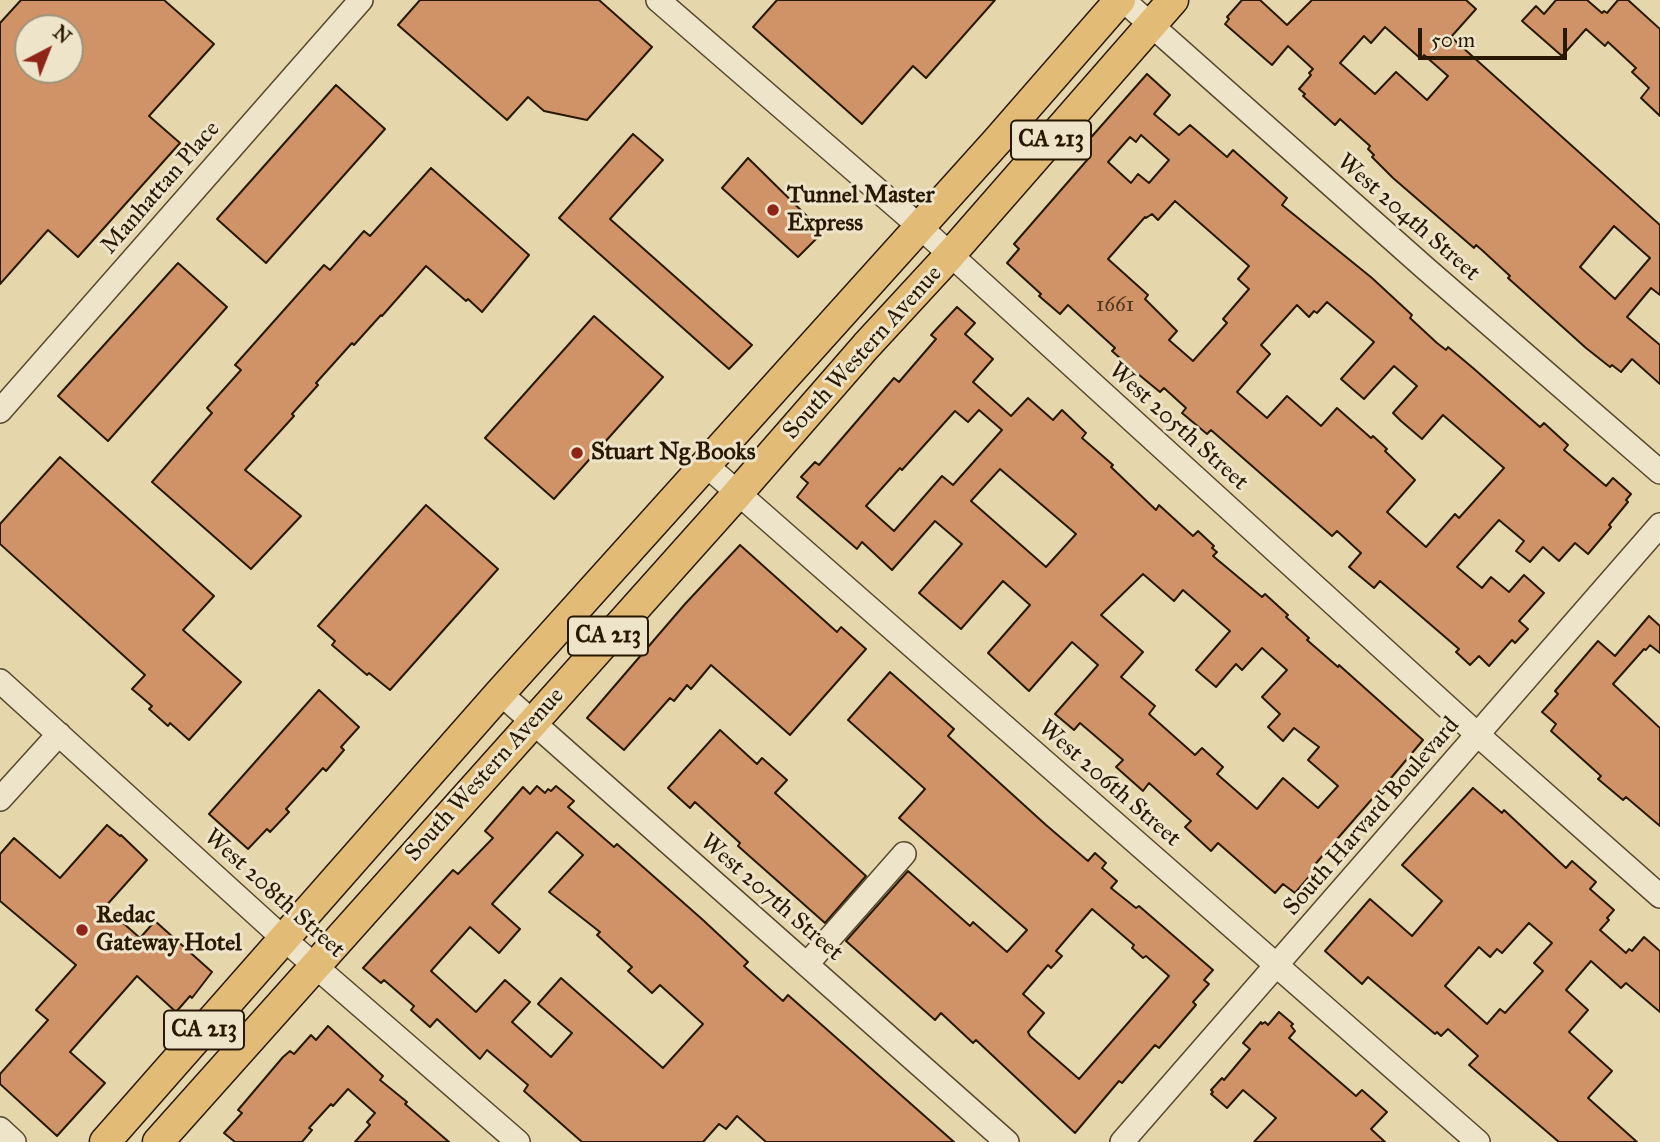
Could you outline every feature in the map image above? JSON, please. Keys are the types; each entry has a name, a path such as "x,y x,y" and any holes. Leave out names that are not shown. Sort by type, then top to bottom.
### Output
{"main road":[{"name":"South Western Avenue","path":"106,1142 500,694 1122,0"},
{"name":"South Western Avenue","path":"158,1142 866,346 950,256 1173,0"}],"street":[{"name":"Manhattan Place","path":"0,411 361,0"},
{"name":"West 205th Street","path":"658,0 919,226 1478,735 1660,896"},
{"name":"West 204th Street","path":"1122,0 1660,472"},
{"name":"West 206th Street","path":"706,465 1478,1142"},
{"name":"South Harvard Boulevard","path":"1122,1142 1660,525"},
{"name":"West 208th Street","path":"0,681 314,966 518,1142"},
{"name":"West 207th Street","path":"500,694 1007,1142"},
{"path":"0,799 59,734"},
{"path":"807,964 904,854"},
{"path":"0,1129 14,1142"}],"building":[{"path":"21,0 164,0 214,44 149,116 180,143 78,257 48,230 0,284 0,23"},
{"path":"420,0 599,0 652,47 587,120 544,111 528,97 507,120 398,25"},
{"path":"777,0 995,0 926,78 913,66 862,124 753,27"},
{"path":"1242,0 1260,0 1287,25 1312,0 1466,0 1476,9 1451,37 1660,225 1660,295 1651,288 1627,317 1660,345 1660,384 1632,359 1621,372 1586,348 1508,278 1510,276 1483,251 1476,245 1474,248 1393,178 1372,157 1374,155 1368,149 1370,146 1340,119 1335,125 1303,96 1305,94 1299,89 1313,69 1288,46 1272,65 1225,24 1229,19 1227,17","holes":["1385,27 1421,59 1424,55 1448,76 1427,100 1396,72 1375,94 1340,63 1364,36 1371,43","1614,226 1650,258 1615,299 1580,267"]},
{"path":"1556,0 1587,0 1602,13 1607,13 1618,0 1628,0 1660,29 1660,116 1641,98 1649,88 1632,72 1636,68 1608,42 1605,46 1586,29 1562,56 1522,21 1536,6 1544,14"},
{"path":"1147,74 1170,95 1154,114 1179,135 1190,125 1227,157 1233,150 1287,198 1282,205 1372,278 1412,315 1410,318 1437,343 1446,350 1448,347 1540,427 1544,423 1568,445 1564,450 1606,486 1613,478 1631,494 1626,500 1628,502 1609,525 1611,527 1588,554 1575,543 1559,561 1543,547 1530,562 1516,551 1524,541 1499,520 1457,567 1482,588 1491,577 1509,592 1524,575 1544,593 1519,621 1528,629 1515,643 1512,640 1489,666 1479,656 1470,665 1456,652 1459,649 1380,581 1374,588 1349,567 1361,553 1337,531 1332,536 1211,430 1207,434 1182,413 1186,408 1164,388 1160,392 1138,374 1112,351 1115,348 1068,305 1060,314 1007,263 1019,249 1014,244 1088,159 1079,151","holes":["1141,135 1169,160 1149,183 1138,174 1131,183 1108,162 1130,137 1136,142","1175,201 1249,266 1238,279 1249,289 1223,319 1227,323 1193,361 1169,340 1177,331 1145,299 1148,295 1108,259 1145,217 1152,214 1158,220","1327,302 1374,342 1341,379 1364,399 1394,366 1417,386 1393,413 1401,421 1422,439 1443,415 1504,468 1459,518 1455,514 1426,547 1387,512 1415,480 1373,436 1371,438 1337,408 1321,426 1287,396 1267,418 1237,392 1270,354 1261,345 1297,305 1309,317 1314,311 1317,313"]},
{"path":"336,85 385,129 266,263 217,219"},
{"path":"633,134 663,160 610,219 752,345 729,369 559,218"},
{"name":"Tunnel Master Express","path":"748,158 823,232 798,257 722,188"},
{"path":"431,168 529,255 482,312 426,266 382,316 354,345 352,343 316,383 318,385 292,414 294,416 245,470 301,516 251,569 152,482 212,413 207,408 241,370 235,365 324,265 330,270 364,231 370,236"},
{"path":"178,263 227,307 108,441 58,396"},
{"path":"957,307 975,323 965,334 993,359 973,382 1011,416 1028,398 1053,420 1062,410 1086,433 1082,438 1113,465 1111,467 1156,510 1159,505 1193,536 1198,531 1214,546 1212,548 1217,552 1213,556 1262,597 1265,594 1309,638 1307,640 1423,740 1391,778 1394,781 1382,794 1379,791 1311,869 1314,871 1295,893 1283,884 1275,893 1218,843 1211,851 1185,827 1191,821 1149,783 1143,791 1116,767 1123,760 1080,723 1074,730 1055,714 1098,665 1072,642 1029,691 988,653 1030,605 1003,581 961,629 919,593 962,544 935,521 892,570 862,542 857,549 797,497 808,483 801,477 815,462 819,465 894,378 899,382 936,339 931,335","holes":["979,410 1002,430 953,485 942,476 894,531 866,506 955,411 968,422","1000,469 1076,534 1046,567 971,501","1143,574 1174,601 1183,590 1230,631 1196,670 1216,687 1236,664 1242,670 1262,648 1287,670 1262,697 1280,714 1268,727 1283,741 1294,728 1319,747 1308,760 1338,786 1318,808 1283,778 1257,809 1217,774 1223,767 1202,748 1195,755 1149,714 1155,706 1121,677 1143,652 1101,615"]},
{"path":"594,316 663,377 554,499 485,438"},
{"path":"60,457 214,596 183,630 241,682 189,740 149,709 152,706 132,689 145,675 0,544 0,524"},
{"path":"426,505 498,569 390,690 369,673 367,675 332,645 335,641 318,626"},
{"path":"740,545 837,632 841,627 866,649 790,735 711,665 691,689 687,685 674,701 670,698 624,750 587,718 685,604"},
{"path":"1649,616 1660,626 1660,653 1650,645 1613,684 1660,728 1660,826 1626,797 1623,800 1598,779 1601,776 1551,731 1556,724 1542,712 1558,694 1555,691 1598,641 1615,656"},
{"path":"890,672 954,729 948,736 1046,825 1088,861 1095,853 1106,863 1102,868 1117,881 1111,888 1136,908 1139,906 1213,970 1204,980 1209,984 1193,1002 1196,1005 1159,1048 1155,1045 1122,1083 1119,1081 1075,1133 976,1040 973,1043 941,1013 935,1020 846,941 908,871 970,926 973,922 1007,952 1027,930 899,818 925,789 848,720","holes":["1092,909 1134,945 1132,948 1143,958 1146,956 1169,976 1079,1079 1030,1036 1028,1032 1044,1013 1023,994 1048,965 1051,968 1062,956 1056,951"]},
{"path":"319,690 359,727 341,747 344,750 326,771 323,768 286,809 289,812 270,832 267,829 248,849 209,814"},
{"path":"720,730 757,764 762,758 787,780 775,793 866,876 825,923 738,846 740,843 695,802 690,808 668,788"},
{"path":"537,786 545,793 556,786 574,801 568,807 614,847 617,844 703,920 748,962 744,966 783,1001 788,995 954,1142 766,1142 737,1116 726,1129 719,1124 703,1142 582,1142 524,1091 528,1085 487,1050 480,1059 437,1019 430,1027 411,1010 414,1006 384,980 381,983 363,968 453,870 458,874 493,838 485,831 523,787 530,794","holes":["557,832 583,855 549,892 600,932 597,935 632,967 628,971 652,993 660,985 703,1024 663,1068 561,978 538,1004 572,1033 551,1057 512,1022 530,1002 505,980 476,1012 431,971 470,927 499,953 520,929 492,904"]},
{"path":"1473,788 1502,813 1504,810 1566,868 1572,861 1596,882 1590,889 1614,910 1600,930 1626,953 1629,949 1632,951 1644,937 1660,951 1660,1012 1626,983 1621,988 1591,961 1566,990 1588,1010 1569,1032 1612,1071 1588,1098 1637,1142 1559,1142 1469,1065 1478,1056 1448,1029 1441,1036 1437,1032 1435,1034 1368,977 1362,984 1325,951 1370,899 1412,936 1442,901 1402,865","holes":["1529,923 1552,943 1534,963 1543,971 1505,1013 1500,1009 1487,1024 1445,986 1479,947 1490,957 1497,949 1502,953"]},
{"name":"Redac Gateway Hotel","path":"107,825 147,860 105,907 140,938 155,921 212,972 192,998 190,996 176,1012 137,976 70,1052 105,1083 57,1136 0,1084 0,1074 48,1020 36,1010 76,965 0,901 0,854 14,838 60,878"},
{"path":"1279,1012 1293,1024 1291,1026 1295,1031 1289,1038 1356,1096 1362,1090 1387,1112 1371,1129 1385,1142 1254,1142 1276,1118 1243,1090 1227,1108 1211,1094 1211,1090 1222,1078 1224,1080 1250,1049 1243,1043 1261,1022 1268,1025"},
{"path":"328,1026 383,1076 380,1080 407,1102 405,1104 449,1142 355,1142 370,1125 367,1122 375,1113 348,1089 309,1128 312,1130 302,1142 235,1142 224,1133 242,1113 238,1110 283,1057 290,1051 294,1054 311,1035 316,1040"}],"place":[{"name":"Tunnel Master Express","path":"773,210"},
{"name":"Stuart Ng Books","path":"577,453"},
{"name":"Redac Gateway Hotel","path":"82,930"}]}
